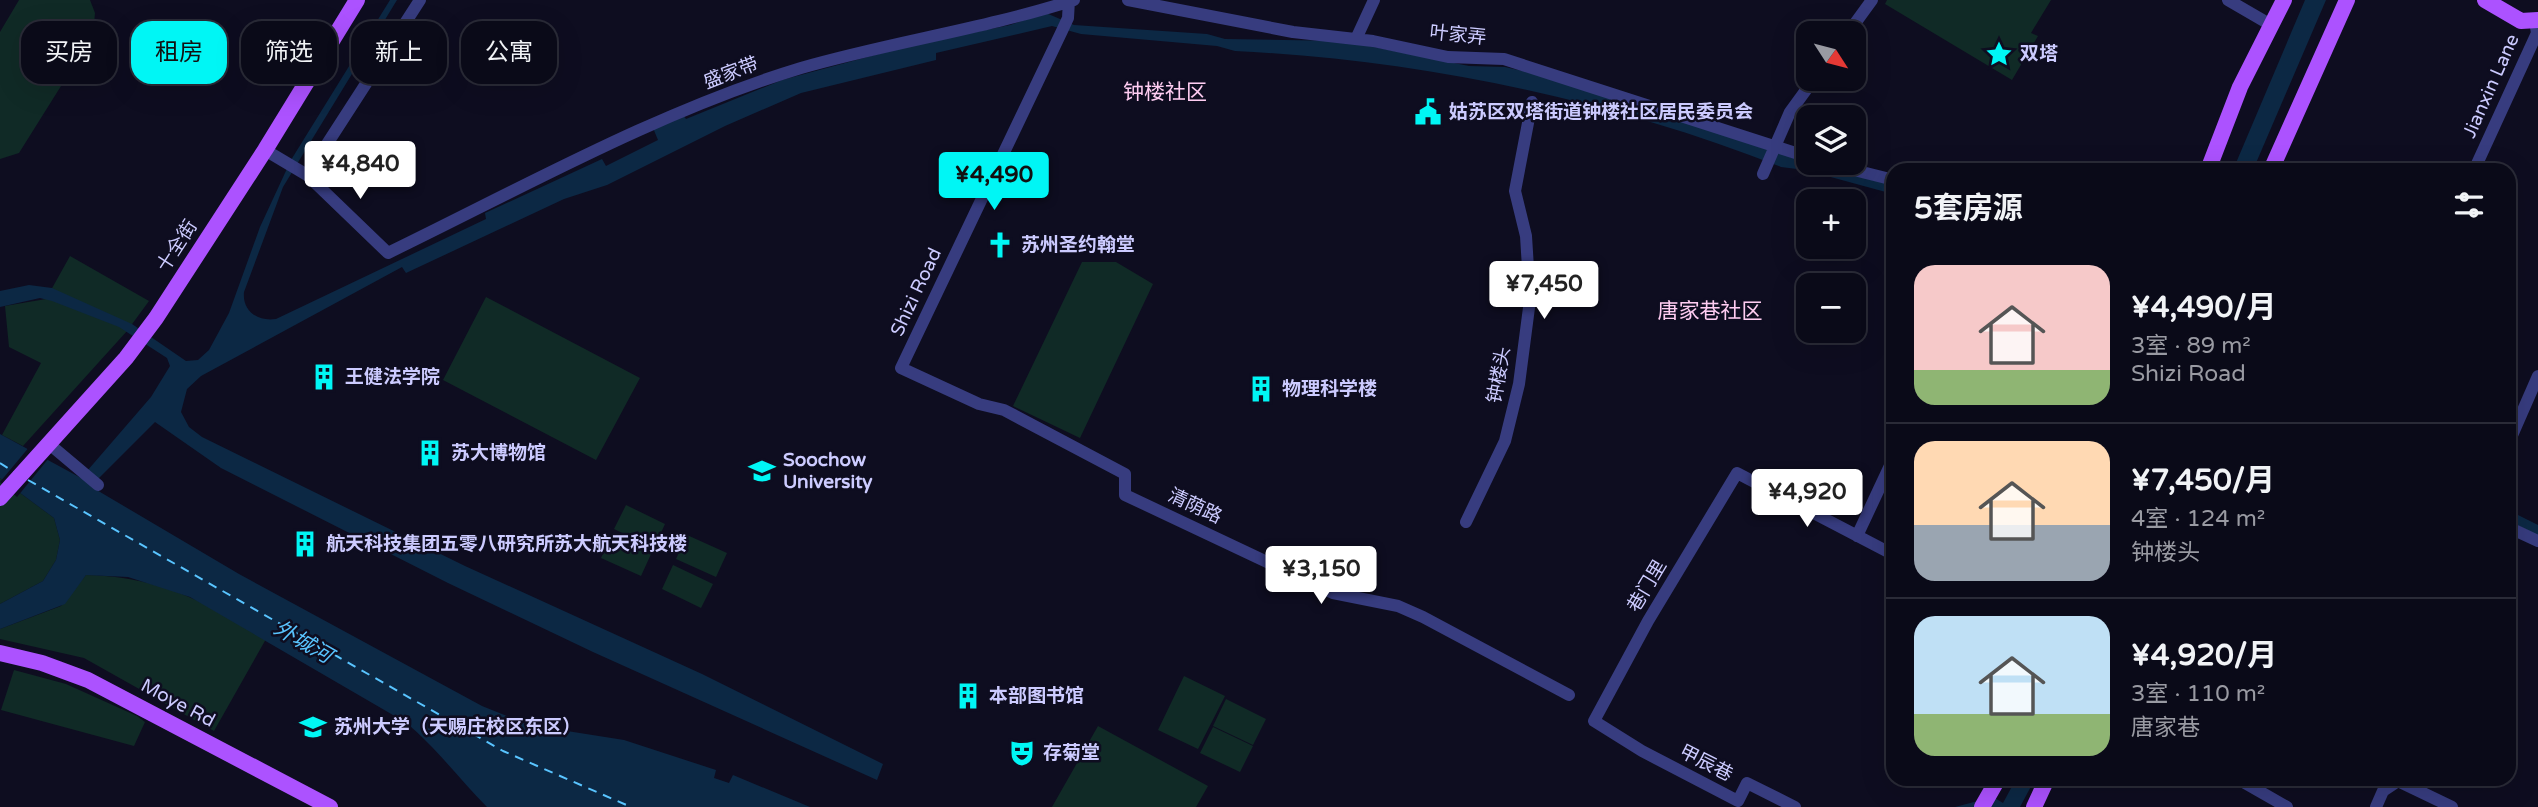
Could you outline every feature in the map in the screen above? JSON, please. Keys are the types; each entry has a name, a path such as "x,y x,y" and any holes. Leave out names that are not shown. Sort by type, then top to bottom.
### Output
{"main road":[{"name":"十全街","path":"2,496 143,335 265,150 357,0"},
{"path":"2211,163 2231,108 2284,0"},
{"path":"2274,163 2347,0"},
{"path":"2485,0 2517,20 2536,21"},
{"name":"Moye Rd","path":"0,653 42,663 88,680 330,807"},
{"path":"2034,807 2044,786"}],"street":[{"path":"265,150 302,172 420,0"},
{"name":"盛家带","path":"302,172 388,253 643,130 750,86 801,68 1025,15 1071,0"},
{"name":"清荫路","path":"1071,0 1068,18 901,368 979,404 1004,410 1125,474 1125,495 1333,593 1398,606 1423,617 1569,695"},
{"name":"叶家弄","path":"1128,0 1293,33 1356,39 1448,57 1504,59 1796,154"},
{"path":"1356,39 1374,0"},
{"path":"1857,21 1872,0"},
{"path":"2228,0 2271,24"},
{"name":"Jianxin Lane","path":"2477,163 2536,33 2536,21"},
{"path":"1765,169 1790,112 1805,91"},
{"name":"钟楼头","path":"1466,522 1505,441 1519,384 1530,300 1526,236 1515,191 1532,102"},
{"path":"1866,173 1886,178"},
{"path":"2516,426 2538,376"},
{"path":"46,445 98,485"},
{"name":"巷门里","path":"1594,721 1648,621 1737,473 1857,536"},
{"path":"1886,474 1857,536 1886,551"},
{"path":"2516,530 2538,541"},
{"name":"甲辰巷","path":"1594,721 1642,751 1738,801 1747,783 1796,807"},
{"path":"2250,786 2287,807"},
{"path":"2376,807 2383,792 2391,786"},
{"path":"2408,786 2452,807"}],"green space":[{"path":"19,0 90,0 95,13 94,21 21,21 21,84 62,84 19,153 0,159 0,32"},
{"name":"双塔","path":"1887,0 2051,0 2031,33 2038,36 2012,80 1885,4"},
{"path":"70,256 149,301 127,331 23,446 2,435 41,363 9,347 5,306 46,299"},
{"path":"1082,262 1116,262 1153,284 1080,438 1013,406"},
{"path":"486,297 640,378 596,460 443,380"},
{"path":"0,478 54,518 60,540 56,560 43,581 0,604"},
{"path":"626,505 665,524 654,548 614,529"},
{"path":"612,534 652,552 641,576 601,558"},
{"path":"687,535 727,553 716,577 676,559"},
{"path":"673,565 713,584 701,608 662,589"},
{"path":"86,575 140,581 175,591 208,606 266,639 214,731 84,658 0,639 0,629 61,606"},
{"path":"14,670 66,684 137,716 145,722 134,746 1,710"},
{"path":"1184,676 1225,696 1198,749 1158,730"},
{"path":"1226,699 1266,719 1253,745 1213,726"},
{"path":"1098,726 1208,786 1196,807 1052,807"},
{"path":"1213,727 1253,746 1240,772 1200,753"}],"water":[{"path":"390,0 397,0 384,21 377,21"},
{"path":"2305,0 2326,0 2256,163 2236,163"},
{"name":"外城河","path":"1046,13 1074,25 1207,34 1225,39 1344,41 1469,66 1505,67 1571,82 1796,159 1796,169 1781,167 1649,121 1512,87 1443,74 1374,63 1081,34 1052,26 936,53 936,60 801,93 725,126 607,185 564,199 406,273 402,267 201,376 187,389 181,412 189,427 202,437 465,566 702,674 883,764 877,780 593,652 448,583 221,468 155,422 94,483 95,489 239,574 482,706 529,725 624,740 716,770 714,778 729,783 733,775 810,807 487,807 427,741 405,722 190,597 128,577 86,575 65,604 0,629 0,604 43,581 56,560 60,540 54,518 0,478 0,434 81,478 151,397 170,366 167,358 119,327 40,298 0,307 0,291 29,285 52,288 132,324 186,361 198,360 209,350 229,313 260,227 291,160 351,63 351,75 283,187 244,292 248,310 257,317 276,319 486,219 485,213 602,159 606,166 658,140 653,128 683,115 686,119 782,80 912,45 1010,25"},
{"path":"1823,175 1857,175 1886,182 1886,192"},
{"path":"2516,514 2538,525 2538,536 2516,524"},
{"path":"2012,786 2031,786 2020,807 1955,807 1993,797 2003,803"}],"pier":[{"path":"30,446 49,458 17,497 0,482"}],"ferry route":[{"path":"0,463 14,472"},
{"path":"28,480 503,751 631,807"}],"place":[{"name":"双塔","path":"1999,54"},
{"name":"姑苏区双塔街道钟楼社区居民委员会","path":"1428,112"},
{"name":"苏州圣约翰堂","path":"1000,245"},
{"name":"王健法学院","path":"324,377"},
{"name":"物理科学楼","path":"1261,389"},
{"name":"苏大博物馆","path":"430,453"},
{"name":"Soochow University","path":"762,471"},
{"name":"航天科技集团五零八研究所苏大航天科技楼","path":"305,544"},
{"name":"本部图书馆","path":"968,696"},
{"name":"苏州大学（天赐庄校区东区）","path":"313,727"},
{"name":"存菊堂","path":"1022,753"}],"district":[{"name":"钟楼社区","path":"1165,92"},
{"name":"唐家巷社区","path":"1710,311"}]}
